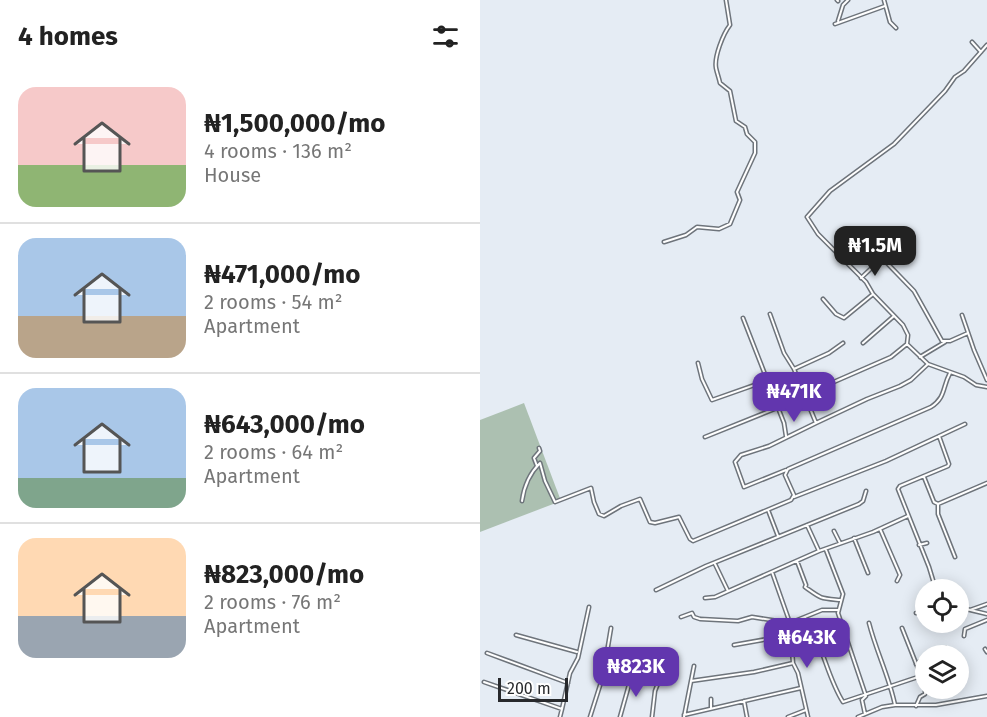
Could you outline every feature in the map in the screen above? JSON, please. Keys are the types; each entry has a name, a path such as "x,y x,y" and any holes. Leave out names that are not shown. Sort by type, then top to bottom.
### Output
{"street":[{"path":"664,242 686,235 697,227 719,229 730,224 740,200 736,192 755,153 755,142 747,134 745,128 736,121 730,91 720,83 716,68 723,34 730,25 726,0"},
{"path":"848,0 843,5 837,22 850,20 885,6"},
{"path":"884,0 890,22 896,28"},
{"path":"972,42 981,52"},
{"path":"804,395 891,357 907,344 908,335 895,315 818,234 807,217 830,191 894,144 987,45"},
{"path":"861,278 874,265 884,260 914,291 938,335 945,342"},
{"path":"823,299 836,314 844,318 873,294"},
{"path":"770,314 784,353 794,369 816,423"},
{"path":"863,343 895,315"},
{"path":"962,315 987,380"},
{"path":"743,318 787,434 785,438"},
{"path":"920,357 945,342 968,333"},
{"path":"794,369 843,344"},
{"path":"907,344 928,364 964,376 976,385 987,387"},
{"path":"698,363 712,400 766,381"},
{"path":"928,364 911,380 900,386 769,446 741,456 735,462 744,487 930,407 939,402 944,394 950,373"},
{"path":"705,437 777,408"},
{"path":"522,501 524,487 531,471 540,463 544,481 555,502 591,488 599,514 604,516 640,499 650,522 655,523 679,517 691,540 886,461 965,424"},
{"path":"933,579 898,488 949,464 939,436"},
{"path":"537,466 534,458 540,451 539,448"},
{"path":"788,469 785,475 794,498"},
{"path":"924,477 934,502 938,504"},
{"path":"938,504 987,483"},
{"path":"656,590 862,502 866,491"},
{"path":"938,504 938,514 955,557"},
{"path":"768,510 778,536"},
{"path":"705,598 728,591 819,551 908,516"},
{"path":"807,525 819,551"},
{"path":"880,528 900,575 897,581"},
{"path":"834,531 840,543"},
{"path":"854,538 868,573"},
{"path":"919,545 927,543"},
{"path":"826,550 843,594 838,610 866,696"},
{"path":"797,561 806,585 804,587 824,600 840,600"},
{"path":"715,563 728,591"},
{"path":"772,572 790,623 793,663 808,717"},
{"path":"969,610 987,604"},
{"path":"560,717 570,673 578,658 589,607"},
{"path":"681,617 692,613 694,617 702,620 738,621 752,617 790,623 822,610 838,610"},
{"path":"969,610 987,614"},
{"path":"806,618 818,635 836,694 843,702 915,678"},
{"path":"964,636 965,629 987,620"},
{"path":"869,623 895,705"},
{"path":"590,717 603,676 611,628"},
{"path":"902,628 915,661"},
{"path":"516,635 578,653"},
{"path":"734,645 790,635"},
{"path":"487,653 568,683"},
{"path":"691,681 754,672 793,663"},
{"path":"652,717 655,691 662,670 661,666 655,664"},
{"path":"694,666 684,716 801,688"},
{"path":"620,717 632,674"},
{"path":"484,682 562,709"},
{"path":"866,696 862,700 866,714 871,717"},
{"path":"858,717 882,707 959,702 987,696"},
{"path":"711,699 711,708"},
{"path":"916,706 919,699"},
{"path":"744,701 747,717"},
{"path":"788,717 806,710"}],"green space":[{"path":"524,403 561,501 480,532 480,420"}]}
